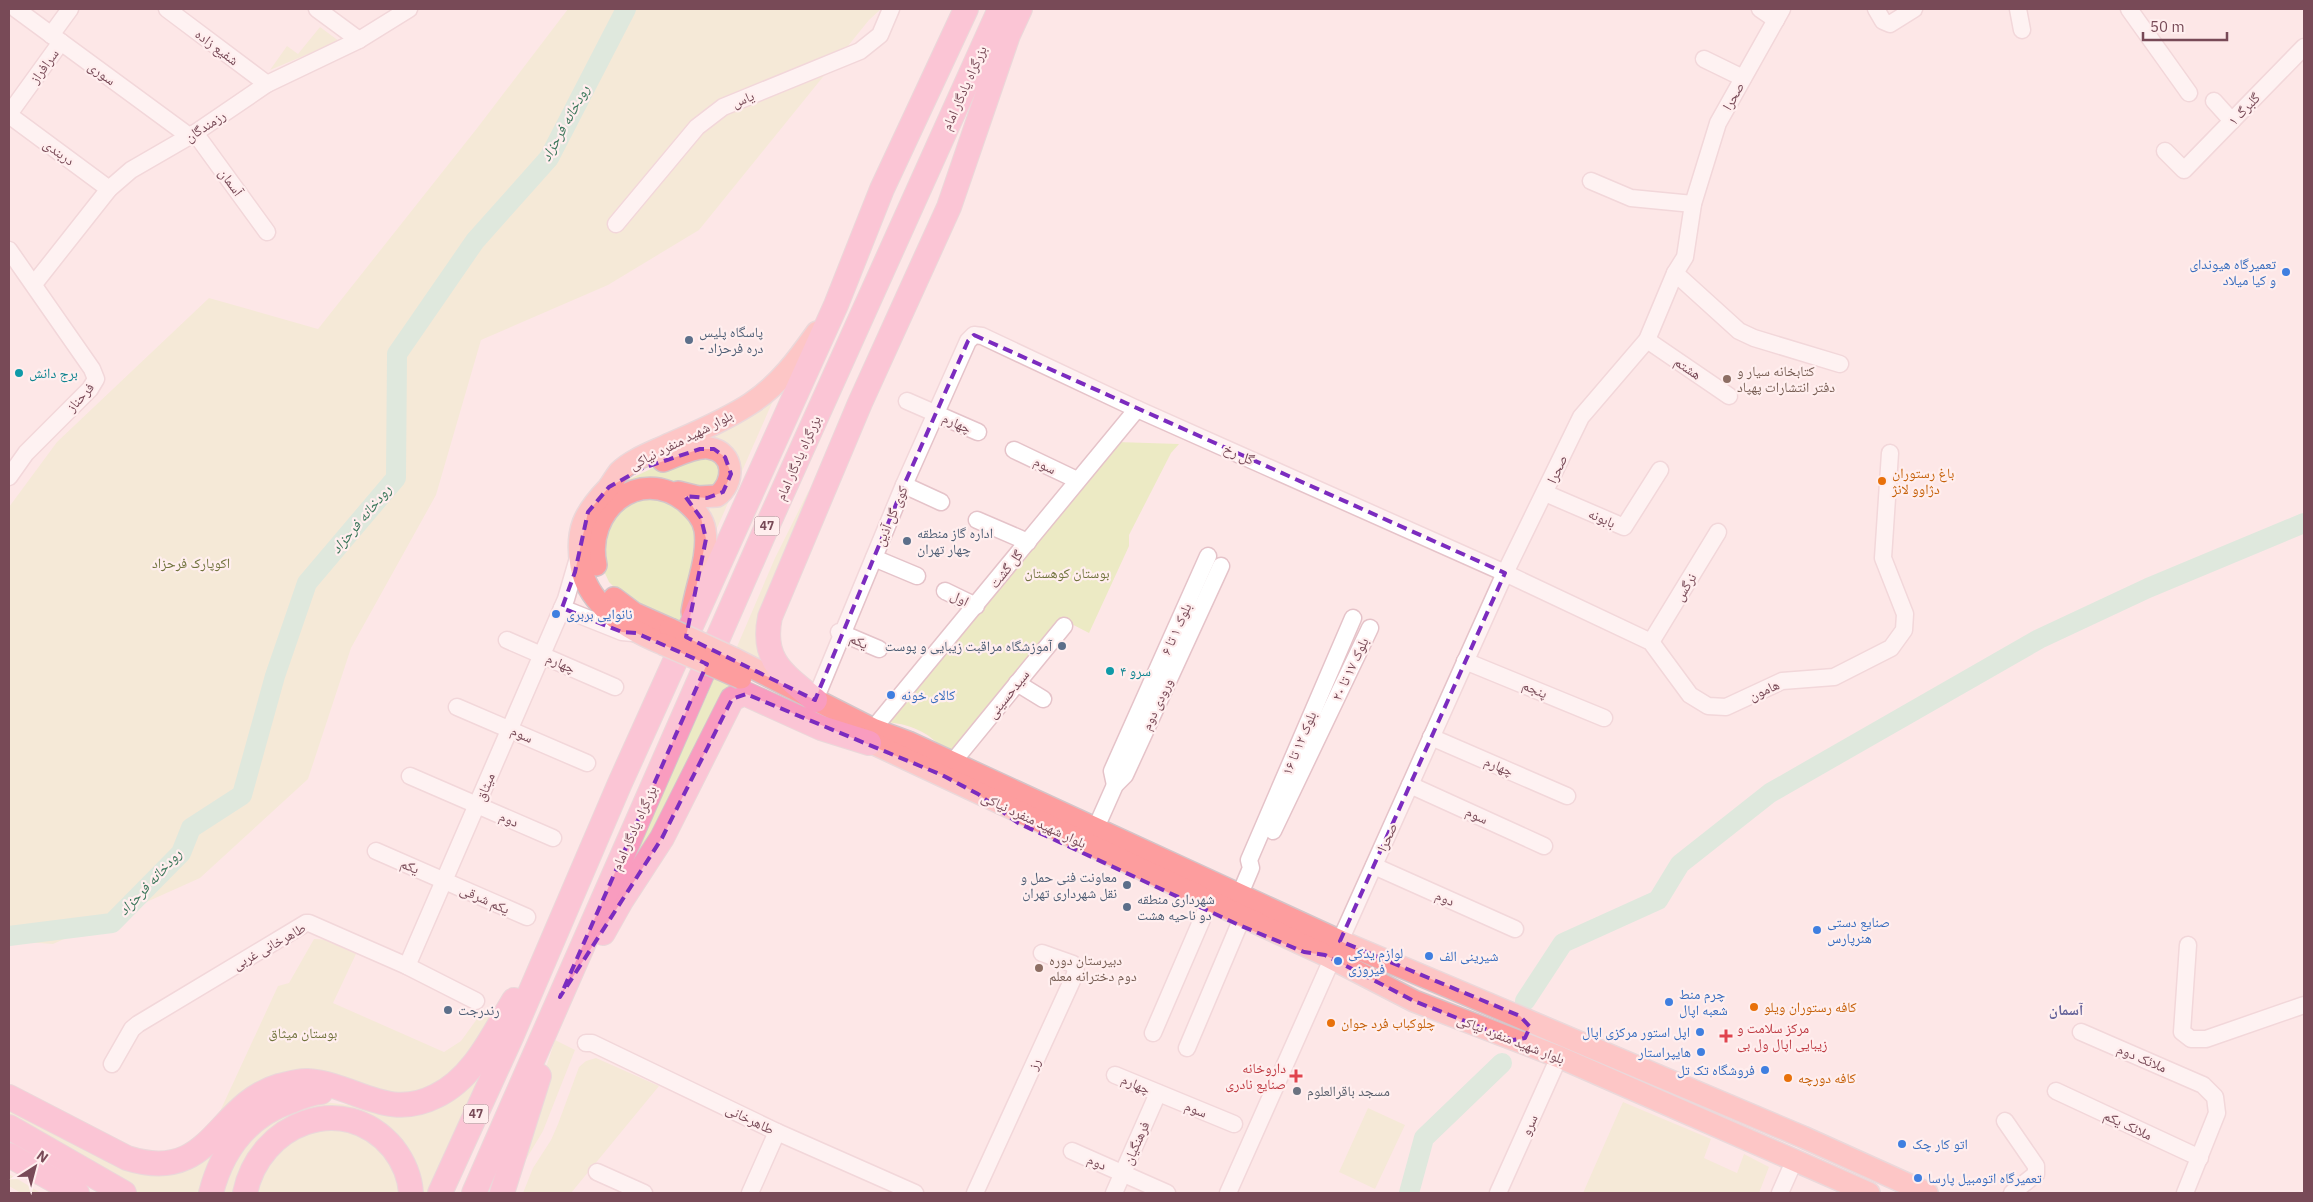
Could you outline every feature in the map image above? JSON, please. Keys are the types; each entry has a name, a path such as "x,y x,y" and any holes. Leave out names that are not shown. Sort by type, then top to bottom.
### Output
{"highway":[{"name":"بزرگراه یادگار امام","path":"440,1193 553,940 674,633 836,305 882,189 966,9"},
{"name":"بزرگراه یادگار امام","path":"474,1193 765,531 1000,9"},
{"path":"815,700 785,675 775,662 768,646 767,632 770,617 852,421 949,207 1008,35 1020,9"},
{"path":"502,1193 535,1090 557,1002 600,938 621,901 662,838 732,699 740,694 746,694 821,728 871,736"},
{"path":"9,1097 127,1158 158,1162 194,1155 213,1139 246,1103 277,1087 306,1081 323,1083 389,1105 407,1106 423,1102 452,1088 482,1052 553,940"},
{"path":"211,1193 217,1171 226,1151 250,1124 261,1115 287,1102 317,1092 345,1091"},
{"path":"245,1193 248,1175 258,1159 278,1136 308,1121 332,1119 357,1124 386,1141 404,1166 411,1193"},
{"path":"9,1128 124,1193"},
{"path":"9,1155 77,1193"}],"main road":[{"name":"بلوار شهید منفرد نیاکی","path":"674,633 636,633 606,609 597,599 588,586 582,570 579,553 584,520 594,502 619,472 635,462 721,421 772,388 797,360 836,305"},
{"name":"بلوار شهید منفرد نیاکی","path":"609,486 643,468 700,448 714,449 728,462 731,474 729,483 717,496 698,497 651,488 637,490 616,501 601,519 596,531 594,548 596,570 615,599 634,613 738,668 808,710 871,736 908,742 1095,830 1240,894 1414,1001 1559,1057 1869,1193"},
{"path":"668,490 694,508 704,527 706,553 695,589 674,633"},
{"name":"بلوار شهید منفرد نیاکی","path":"738,668 815,700 871,736 978,794 1333,952 1520,1016 1888,1174 1928,1193"},
{"path":"978,794 1018,823 1239,925 1304,952 1333,952"},
{"path":"1513,1040 1525,1038 1530,1030 1527,1022 1520,1016"},
{"path":"1878,1193 1874,1187 1876,1179 1888,1174"}],"street":[{"name":"سوری","path":"16,9 192,134"},
{"name":"سرافراز","path":"9,114 56,38 70,9"},
{"name":"شفیع زاده","path":"167,9 267,84"},
{"path":"318,9 359,40"},
{"name":"رزمندگان","path":"34,284 109,189 131,170 192,134 267,84 359,40 409,9"},
{"name":"یاس","path":"616,224 697,126 722,107 860,50 880,35 892,9"},
{"path":"1760,9 1779,14"},
{"path":"1876,9 1887,24 1893,23 1914,9"},
{"path":"2018,9 2022,30"},
{"path":"2132,10 2189,93"},
{"name":"صحرا","path":"1228,1193 1333,952 1374,866 1505,573 1581,417 1647,340 1674,272 1684,257 1692,204 1718,123 1779,14"},
{"name":"گلبرگ ۱","path":"2165,151 2184,170 2304,47"},
{"path":"1704,58 1743,78"},
{"path":"2214,101 2232,121"},
{"name":"دربندی","path":"9,114 109,189"},
{"name":"آسمان","path":"192,134 267,232"},
{"path":"1591,181 1631,198 1692,204"},
{"path":"9,250 34,284"},
{"path":"1674,272 1738,331 1754,338 1840,364"},
{"name":"فرحناز","path":"9,477 26,453 90,389 96,379 92,369 34,284"},
{"name":"کوی گل آذین","path":"815,700 841,632 904,485 968,341 974,335"},
{"name":"گل رخ","path":"974,335 982,336 1137,409 1505,573"},
{"name":"هشتم","path":"1647,340 1728,396"},
{"path":"907,401 936,414"},
{"name":"گل گشت","path":"871,736 1077,480 1137,409"},
{"name":"چهارم","path":"936,414 978,432"},
{"name":"سوم","path":"1014,450 1077,480"},
{"name":"هامون","path":"1505,573 1651,642 1690,695 1708,706 1726,707 1782,681 1834,677 1891,648 1904,630 1905,614 1884,558 1890,453"},
{"name":"بابونه","path":"1545,493 1624,527 1660,470"},
{"path":"904,485 941,502"},
{"path":"977,520 1028,542"},
{"name":"نرگس","path":"1651,642 1718,532"},
{"name":"میثاق","path":"407,966 562,608 572,583 579,553"},
{"path":"874,558 917,576"},
{"name":"ورودی دوم","path":"1095,830 1115,785 1125,775 1215,561"},
{"name":"اول","path":"945,590 976,606"},
{"path":"562,608 622,632 636,633"},
{"name":"بلوک ۱۲ تا ۱۶","path":"1251,868 1249,860 1353,618"},
{"name":"سیدحسینی","path":"952,763 1064,626"},
{"name":"بلوک ۱۷ تا ۲۰","path":"1251,868 1257,865 1370,628"},
{"name":"یکم","path":"841,632 879,650"},
{"name":"چهارم","path":"507,640 615,687"},
{"name":"پنجم","path":"1466,660 1604,718"},
{"path":"1017,683 1043,699"},
{"name":"سوم","path":"457,707 587,763"},
{"name":"چهارم","path":"1431,737 1567,796"},
{"name":"دوم","path":"410,776 553,838"},
{"name":"سوم","path":"1410,784 1544,846"},
{"name":"یکم","path":"376,851 444,880"},
{"name":"دوم","path":"1374,866 1515,929"},
{"path":"1240,894 1251,868"},
{"name":"یکم شرقی","path":"444,880 526,917"},
{"path":"1153,1033 1206,910"},
{"name":"طاهرخانی غربی","path":"112,1064 138,1024 303,924 309,923 407,966 476,1001"},
{"path":"1187,1048 1239,925"},
{"path":"2188,946 2182,1032 2191,1039 2206,1039 2304,1005"},
{"name":"رز","path":"975,1193 1076,972 1073,964 1042,953"},
{"name":"ملائک دوم","path":"2081,1032 2203,1085 2215,1097 2217,1112 2200,1158"},
{"name":"طاهرخانی","path":"586,1044 592,1043 777,1132 915,1193"},
{"name":"سرو","path":"1498,1193 1559,1057"},
{"name":"چهارم","path":"1115,1074 1158,1093"},
{"name":"ملائک یکم","path":"2056,1091 2200,1158"},
{"name":"سوم","path":"1158,1093 1234,1124"},
{"name":"فرهنگیان","path":"1114,1193 1158,1093"},
{"path":"2005,1121 2036,1166 2036,1174 2032,1179 2012,1193"},
{"path":"750,1193 777,1132"},
{"name":"دوم","path":"1072,1151 1122,1173"},
{"path":"2185,1193 2200,1158"},
{"path":"1780,1193 1795,1159"},
{"path":"597,1172 644,1193"},
{"path":"1122,1173 1167,1193"}],"highlighted area":[{"path":"974,335 1505,573 1340,941 1520,1016 1530,1027 1525,1038 1513,1040 1414,1001 1325,955 1304,952 1239,925 1018,823 978,794 942,775 746,694 732,699 662,838 560,997 707,664 636,633 622,632 562,608 575,572 588,512 609,487 643,468 700,449 714,449 725,457 731,474 723,492 707,498 685,496 701,518 706,539 686,637 815,700 904,485 968,341"}],"green space":[{"name":"اکوپارک فرحزاد","path":"568,9 881,9 869,20 699,230 608,285 481,340 436,495 351,648 308,779 200,878 53,944 9,941 9,507 57,442 209,298 318,329 478,127"},
{"path":"320,27 339,41 270,70 287,46 298,54"},
{"path":"776,394 714,535 705,510 720,506 731,495 707,438"},
{"name":"بوستان کوهستان","path":"1117,442 1179,444 1171,453 1129,535 1129,546 1089,633 1060,618 949,755 936,741 922,732 906,725 887,722"},
{"path":"695,453 722,461 715,491 643,483 617,485 655,467"},
{"path":"809,490 785,562 762,661 736,649 775,558"},
{"path":"668,497 698,524 692,587 679,623 645,608 618,591 609,582 603,569 601,537 626,500"},
{"path":"716,672 743,690 610,911 707,695"},
{"name":"بوستان میثاق","path":"314,939 331,940 356,954 333,1003 444,1052 461,1041 482,1012 495,1018 454,1072 406,1099 347,1082 210,1133 278,986 289,983"},
{"path":"508,1020 431,1193 415,1193 402,1153 313,1114 238,1193 217,1193 228,1163 275,1116 324,1102 348,1105 383,1114 409,1114"},
{"path":"555,1040 575,1050 543,1131 522,1166 539,1089"},
{"path":"596,1058 659,1086 571,1193 523,1193 533,1168 551,1140 579,1067 586,1061"},
{"path":"288,1097 203,1193 133,1193 9,1122 9,1110 117,1166 146,1174"},
{"path":"1623,1102 1711,1139 1704,1158 1737,1173 1744,1154 1769,1167 1759,1193 1583,1193"},
{"path":"1368,1108 1405,1125 1375,1189 1339,1172"},
{"path":"348,1126 387,1151 405,1193 251,1193 262,1162 305,1128"},
{"path":"9,1174 41,1193 21,1193 9,1186"}],"waterway":[{"name":"رودخانه فرحزاد","path":"9,936 112,923 181,853 191,828 242,795 275,676 307,583 396,478 397,354 475,241 549,158 626,9"},
{"path":"1525,1001 1563,943 1658,900 1680,864 1770,793 2039,639 2148,588 2304,523"},
{"path":"1409,1193 1424,1138 1502,1063"}],"place":[{"name":"تعمیرگاه هیوندای و کیا میلاد","path":"2286,272"},
{"name":"پاسگاه پلیس - دره فرحزاد","path":"689,340"},
{"name":"برج دانش","path":"19,373"},
{"name":"کتابخانه سیار و دفتر انتشارات پهپاد","path":"1727,379"},
{"name":"باغ رستوران دژاوو لانژ","path":"1882,481"},
{"name":"اداره گاز منطقه چهار تهران","path":"907,541"},
{"name":"نانوایی بربری","path":"556,614"},
{"name":"آموزشگاه مراقبت زیبایی و پوست","path":"1062,646"},
{"name":"سرو ۴","path":"1110,671"},
{"name":"کالای خونه","path":"891,695"},
{"name":"معاونت فنی حمل و نقل شهرداری تهران","path":"1127,885"},
{"name":"شهرداری منطقه دو ناحیه هشت","path":"1127,907"},
{"name":"صنایع دستی هنرپارس","path":"1817,930"},
{"name":"شیرینی الف","path":"1429,956"},
{"name":"لوازم یدکى فیروزى","path":"1338,961"},
{"name":"دبیرستان دوره دوم دخترانه معلم","path":"1039,968"},
{"name":"چرم منط شعبه اپال","path":"1669,1002"},
{"name":"کافه رستوران ویلو","path":"1754,1007"},
{"name":"رندرجت","path":"448,1010"},
{"name":"چلوکباب فرد جوان","path":"1331,1023"},
{"name":"اپل استور مرکزی اپال","path":"1700,1032"},
{"name":"مرکز سلامت و زیبایی اپال ول بی","path":"1726,1036"},
{"name":"هایپراستار","path":"1701,1052"},
{"name":"فروشگاه تک تل","path":"1765,1070"},
{"name":"داروخانه صنایع نادری","path":"1296,1076"},
{"name":"کافه دورچه","path":"1788,1078"},
{"name":"مسجد باقرالعلوم","path":"1297,1091"},
{"name":"اتو کار چک","path":"1902,1144"},
{"name":"تعمیرگاه اتومبیل پارسا","path":"1918,1178"}],"district":[{"name":"آسمان","path":"2066,1010"}]}
